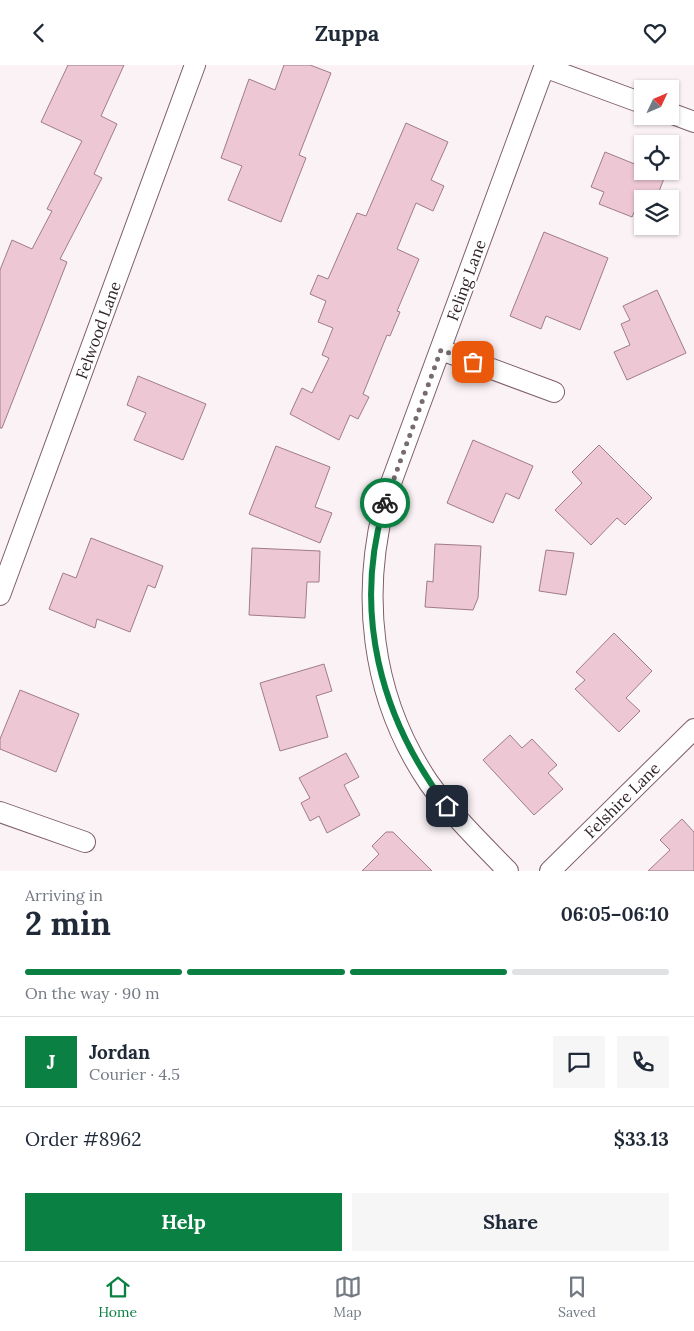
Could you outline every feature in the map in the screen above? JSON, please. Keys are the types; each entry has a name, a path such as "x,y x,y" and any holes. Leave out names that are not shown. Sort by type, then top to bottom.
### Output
{"street":[{"name":"Felwood Lane","path":"0,595 195,65"},
{"path":"544,66 634,100"},
{"name":"Feling Lane","path":"508,871 447,806 415,760 391,710 383,684 372,626 373,572 383,507 544,66"},
{"path":"679,116 694,122"},
{"path":"441,350 554,392"},
{"name":"Felshire Lane","path":"550,871 694,729"},
{"path":"0,812 84,843"}],"building":[{"path":"68,65 124,65 101,116 117,124 94,174 102,178 60,259 67,262 2,428 0,428 0,270 12,240 32,249 52,211 47,209 82,141 41,122"},
{"path":"284,65 310,65 331,73 299,155 306,158 281,222 228,200 242,166 221,158 249,79 275,90"},
{"path":"406,123 448,142 431,180 444,186 433,211 416,203 397,249 419,259 397,311 400,312 390,336 387,335 363,394 369,397 358,419 350,415 339,440 290,414 302,388 312,393 329,358 322,355 333,328 318,322 326,301 310,294 318,275 328,279 357,213 366,216"},
{"path":"605,152 634,164 634,180 663,180 660,190 634,190 634,213 632,217 599,204 604,192 591,187"},
{"path":"544,232 608,258 580,330 546,316 541,329 510,316"},
{"path":"657,290 686,353 627,380 614,352 630,345 621,324 630,320 623,306"},
{"path":"138,376 206,404 183,460 134,440 146,413 127,405"},
{"path":"473,440 533,466 519,499 506,493 493,523 447,503"},
{"path":"599,445 652,498 625,525 617,518 591,545 555,510 582,483 572,472"},
{"path":"276,446 330,467 315,507 332,513 320,543 249,514"},
{"path":"91,538 163,566 155,588 148,585 130,632 97,619 95,628 49,609 63,573 76,578"},
{"path":"435,544 481,546 478,598 473,610 425,607 427,581 433,582"},
{"path":"252,548 320,551 319,582 307,582 305,618 249,615"},
{"path":"546,550 574,553 566,595 539,591"},
{"path":"614,633 652,671 626,698 640,711 619,732 575,689 585,680 576,672"},
{"path":"324,664 332,691 316,696 328,737 280,751 260,683"},
{"path":"20,690 79,714 56,772 0,749 0,739"},
{"path":"510,735 522,748 532,739 557,765 548,773 563,789 534,815 483,760"},
{"path":"346,753 359,777 344,785 360,815 327,833 319,816 310,821 301,803 310,798 299,778"},
{"path":"682,819 694,832 694,871 648,871 670,850 660,840"},
{"path":"386,832 393,832 432,871 362,871 379,854 372,846"}],"way so far":[{"path":"385,503 441,350 473,362"}],"route":[{"path":"385,503 379,524 373,572 372,626 376,655 391,710 402,736 422,772 447,806"}]}
